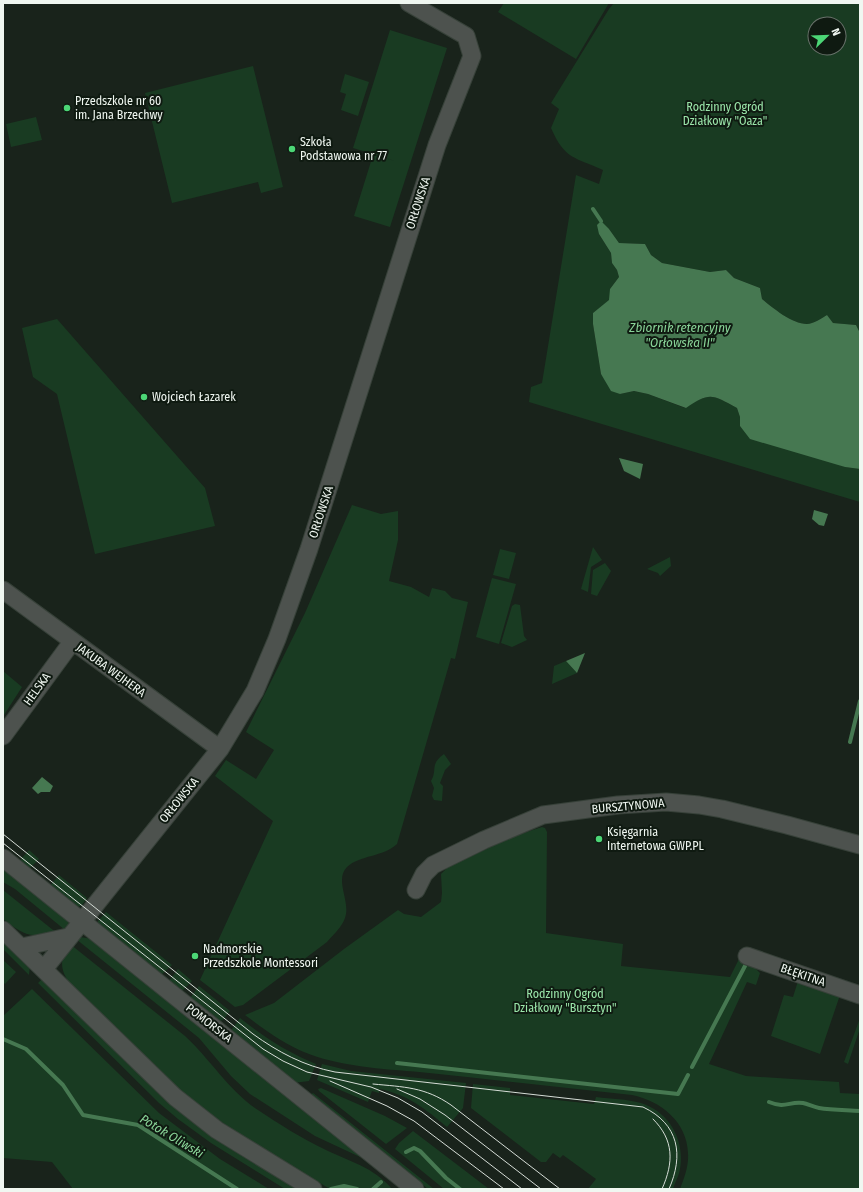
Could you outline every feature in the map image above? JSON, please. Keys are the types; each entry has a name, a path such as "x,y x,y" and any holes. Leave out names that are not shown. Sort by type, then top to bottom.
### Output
{"street":[{"name":"ORŁOWSKA","path":"44,969 68,937 82,922 220,749 255,691 279,634 311,541 437,145 472,56 466,36 409,3"},
{"name":"JAKUBA WEJHERA","path":"3,590 220,749"},
{"name":"HELSKA","path":"3,736 72,642"},
{"name":"BURSZTYNOWA","path":"416,890 424,874 433,865 484,840 543,815 618,805 666,802 699,804 787,825 860,845"},
{"name":"POMORSKA","path":"3,858 415,1189"},
{"path":"3,930 175,1097 218,1130 313,1189"},
{"path":"22,947 68,937"},
{"name":"BŁĘKITNA","path":"747,956 860,995"}],"green space":[{"path":"504,3 609,3 576,59 498,12"},
{"name":"Rodzinny Ogród Działkowy \"Oaza\"","path":"614,3 860,3 860,333 856,325 833,323 827,315 809,324 795,321 783,315 762,299 760,288 734,278 726,270 710,272 662,263 651,255 645,244 619,243 609,229 599,234 611,253 612,263 617,270 619,277 610,289 610,300 593,313 593,324 601,374 620,394 634,391 648,394 685,408 706,397 722,400 737,408 740,417 740,426 845,467 860,469 860,502 529,402 531,387 542,383 576,175 599,184 603,170 572,156 561,146 551,128 559,109 551,103"},
{"path":"390,30 447,48 390,227 354,216 373,155 395,161 353,148"},
{"path":"253,66 283,187 261,193 258,182 172,203 145,93"},
{"path":"345,74 369,82 358,116 341,110 346,94 340,92"},
{"path":"36,117 42,140 11,147 6,124"},
{"path":"57,319 205,488 215,526 95,554 57,394 33,377 22,328"},
{"path":"352,505 381,514 398,511 398,540 389,581 411,587 429,597 432,588 445,591 452,598 468,602 455,659 451,658 397,844 385,851 352,863 343,872 342,884 346,905 345,918 340,928 327,942 243,1005 235,1007 200,980 273,821 215,776 226,760 256,779 274,750 246,732 305,613"},
{"path":"593,547 602,560 591,567 588,592 581,589"},
{"path":"500,549 516,553 509,579 493,575"},
{"path":"670,557 671,566 660,576 658,573 647,569"},
{"path":"605,563 611,571 597,596 591,594 593,570"},
{"path":"492,578 516,584 499,644 476,637"},
{"path":"515,604 520,605 524,636 527,640 512,647 501,643 512,606"},
{"path":"566,661 577,673 552,684 554,666"},
{"path":"3,671 22,687 4,715 3,714"},
{"path":"444,754 451,764 445,770 440,783 443,786 442,801 434,800 432,796 434,788 431,781 435,764"},
{"name":"Rodzinny Ogród Działkowy \"Bursztyn\"","path":"542,827 545,828 547,832 546,933 623,944 621,966 730,977 739,959 753,966 760,973 756,985 747,982 709,1064 746,1076 839,1082 840,1093 860,1094 860,1189 680,1189 688,1163 688,1153 683,1132 670,1115 662,1108 643,1098 632,1095 368,1067 323,1059 283,1042 245,1015 274,1003 398,910 404,914 421,917 441,902 441,874 447,868 506,840"},
{"path":"29,850 39,859 29,869 20,862"},
{"path":"3,867 68,920 68,926 65,930 15,889 3,882"},
{"path":"59,875 87,898 82,905 78,907 50,886"},
{"path":"3,890 58,934 29,934 23,932 3,919"},
{"path":"106,912 172,965 161,975 98,924 98,921"},
{"path":"80,937 93,939 375,1164 315,1136 250,1094 231,1076 199,1038 76,939"},
{"path":"3,938 30,965 29,975 3,949"},
{"path":"70,944 185,1036 229,1085 258,1110 290,1131 369,1170 385,1181 392,1189 330,1189 246,1139 202,1108 162,1075 68,981 63,970 62,961"},
{"path":"3,960 16,972 5,984 3,982"},
{"path":"178,969 192,981 182,991 169,981"},
{"path":"43,980 182,1114 231,1149 300,1189 285,1189 211,1143 178,1119 159,1103 38,983"},
{"path":"798,981 840,995 820,1054 771,1036 784,995 793,997"},
{"path":"199,986 230,1011 223,1020 219,1021 190,998"},
{"path":"32,989 159,1113 220,1159 269,1189 73,1189 52,1162 3,1158 3,1016"},
{"path":"240,1018 276,1044 295,1055 316,1064 309,1081 293,1083 231,1032"},
{"path":"860,1018 860,1028 848,1064 844,1062"},
{"path":"322,1064 351,1071 466,1083 463,1108 447,1127 424,1108 400,1095 380,1089 379,1093 372,1091 368,1102 317,1080"},
{"path":"473,1084 510,1088 510,1095 594,1104 596,1097 636,1102 651,1107 667,1120 678,1138 681,1158 679,1172 673,1189 588,1189 596,1179 563,1155 560,1158 553,1153 546,1162 541,1162 471,1108"},
{"path":"321,1088 385,1116 407,1128 386,1144 319,1091 318,1089"},
{"path":"313,1093 434,1189 428,1189 310,1096"},
{"path":"413,1131 489,1189 444,1189 395,1149 399,1143"}],"water":[{"name":"Zbiornik retencyjny \"Orłowska II\"","path":"601,221 619,243 645,244 651,255 662,263 710,272 726,270 734,278 760,288 762,299 783,315 795,321 809,324 827,315 833,323 856,325 860,333 860,469 845,467 750,439 740,426 740,417 737,408 717,398 706,397 686,408 648,394 634,391 620,394 611,391 601,374 593,324 593,313 609,300 610,289 619,277 617,270 612,263 611,253 599,234 597,225"},
{"path":"619,458 643,464 640,479 624,471"},
{"path":"814,510 828,514 824,526 819,525 812,519"},
{"path":"585,653 577,673 566,661"},
{"path":"42,777 53,786 50,792 41,792 38,794 32,788"}],"waterway":[{"path":"593,209 601,221"},
{"path":"850,742 860,701"},
{"path":"692,1067 745,966"},
{"name":"Potok Oliwski","path":"3,1039 26,1049 63,1085 83,1115 138,1125 237,1189"},
{"path":"397,1063 678,1094 688,1075"},
{"path":"769,1102 780,1105 803,1103 819,1108 860,1111"},
{"name":"Potok Oliwski","path":"406,1152 414,1148 420,1151 446,1178 460,1189"},
{"name":"Potok Oliwski","path":"373,1189 381,1182"},
{"name":"Potok Oliwski","path":"331,1189 344,1186 357,1189"}],"tram line":[{"path":"3,834 253,1034 292,1058 335,1072 643,1107 655,1114 664,1122 671,1131 675,1142 677,1153 676,1164 674,1176 669,1189"},
{"path":"3,843 263,1049 283,1061 307,1072 371,1087 398,1098 422,1112 522,1189"},
{"path":"330,1081 387,1106 414,1121 504,1189"},
{"path":"373,1084 414,1089 423,1091 441,1099 451,1105 560,1189"},
{"path":"397,1089 420,1099 445,1115 541,1189"},
{"path":"653,1119 665,1135 670,1152 669,1170 662,1189"}],"place":[{"name":"Przedszkole nr 60 im. Jana Brzechwy","path":"67,108"},
{"name":"Szkoła Podstawowa nr 77","path":"292,149"},
{"name":"Wojciech Łazarek","path":"144,397"},
{"name":"Księgarnia Internetowa GWP.PL","path":"599,839"},
{"name":"Nadmorskie Przedszkole Montessori","path":"195,956"}]}
